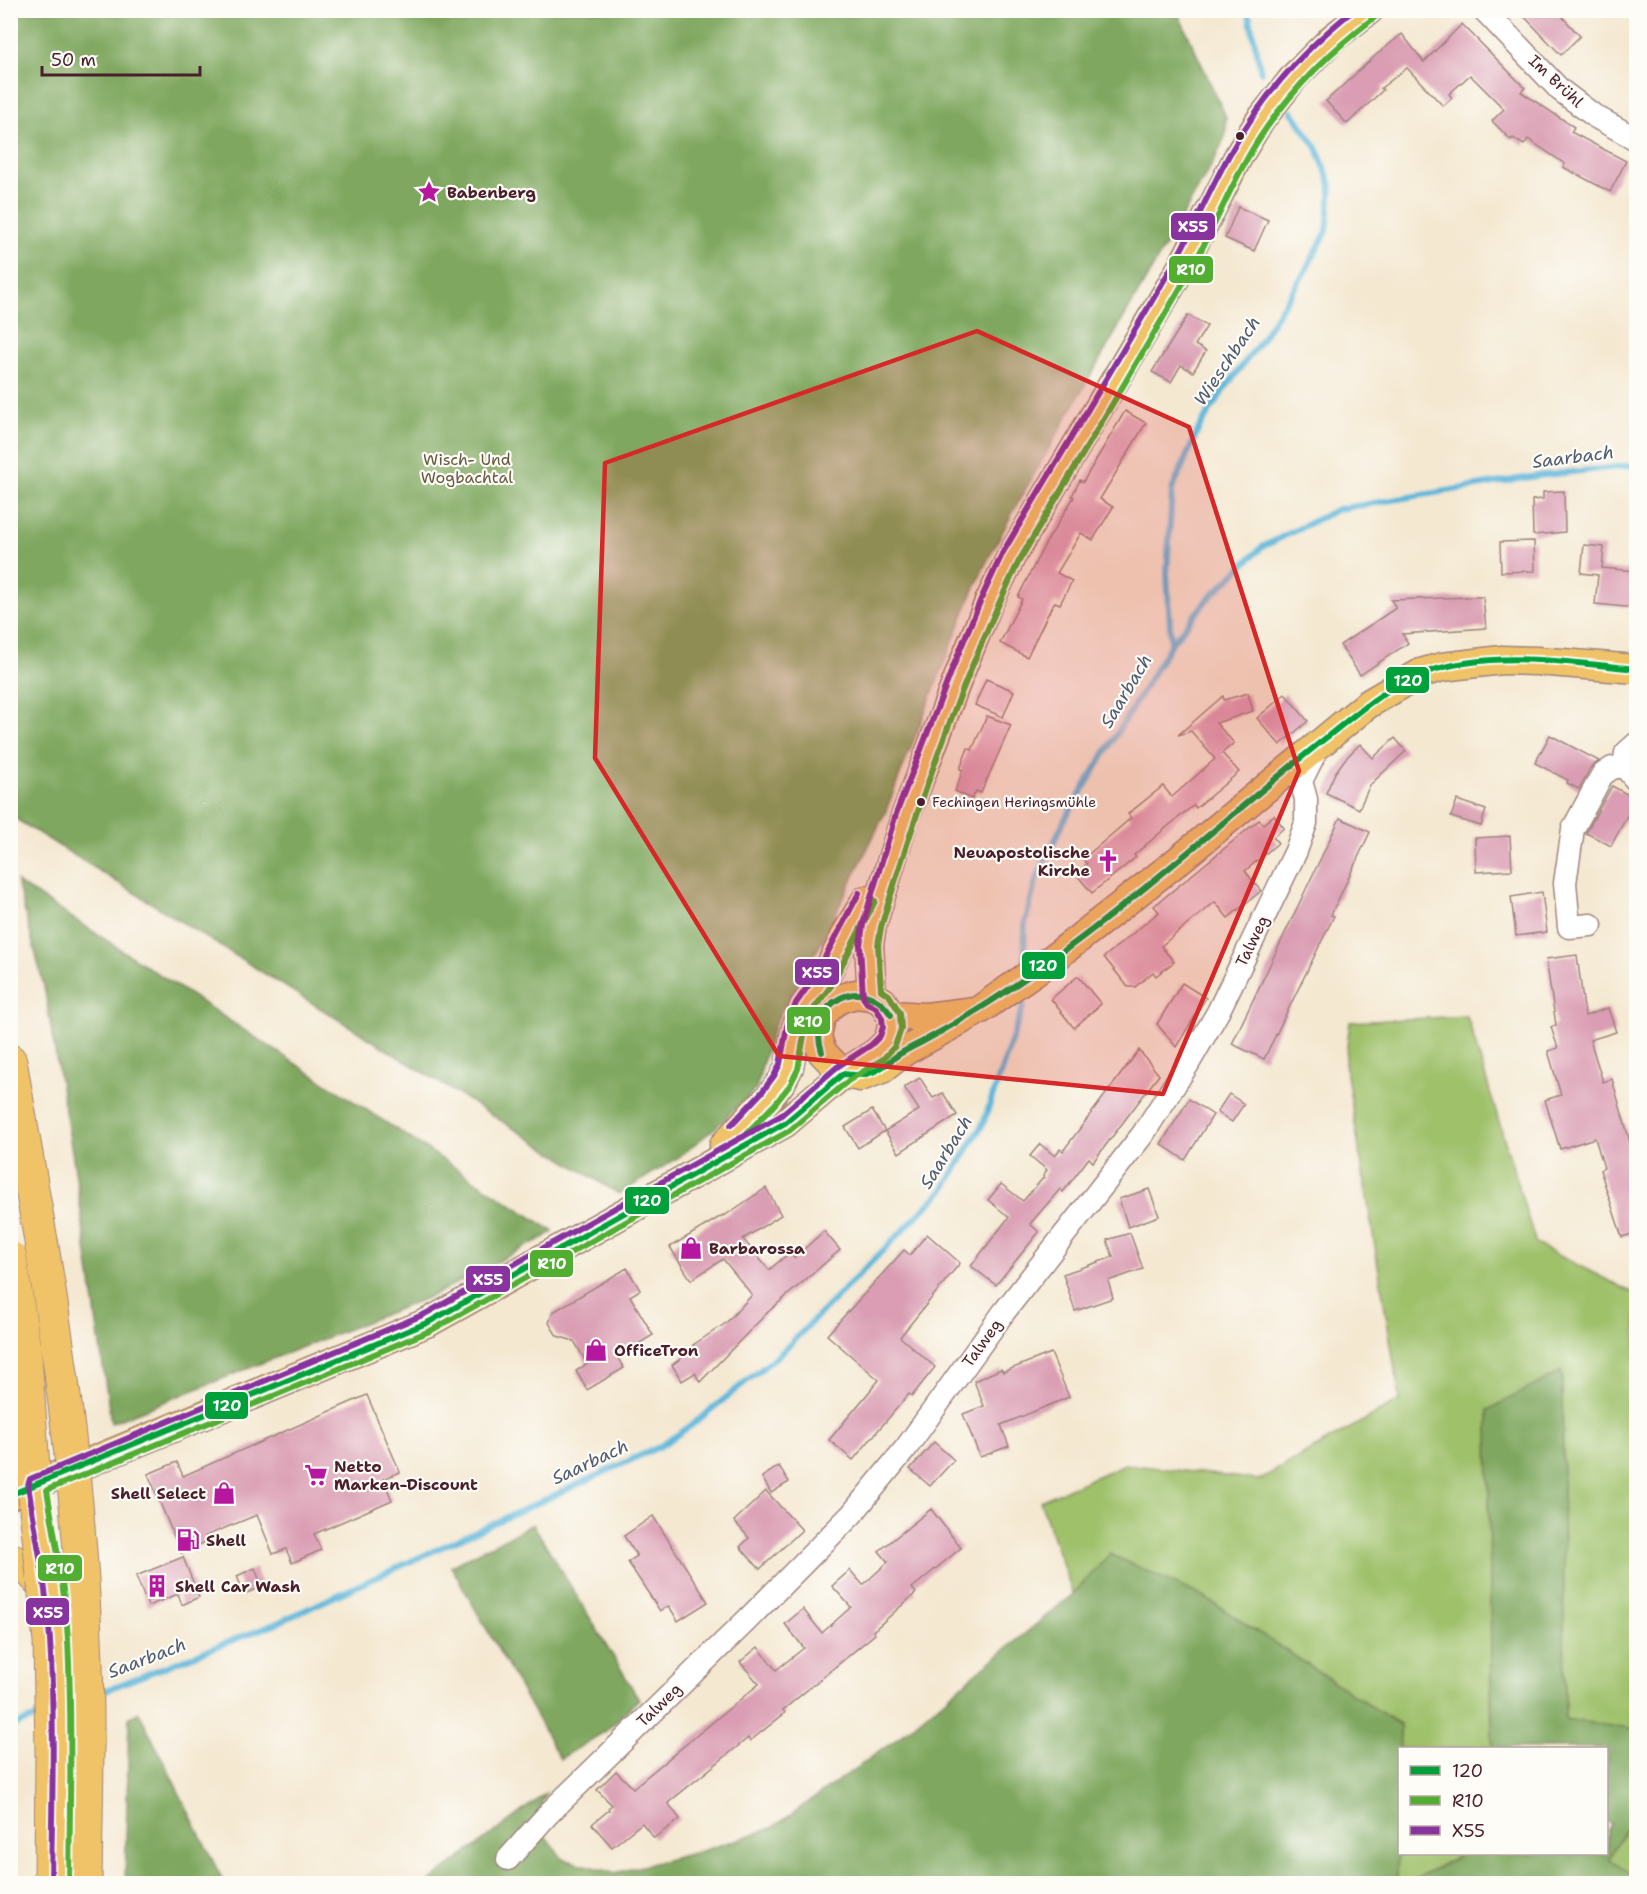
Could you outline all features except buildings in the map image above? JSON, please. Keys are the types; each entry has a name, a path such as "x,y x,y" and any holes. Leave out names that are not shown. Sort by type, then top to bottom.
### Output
{"highway":[{"path":"10,1061 59,1349 76,1501 85,1639 87,1747 85,1884"},
{"path":"10,1258 25,1356 36,1509 50,1641 51,1884"},
{"path":"47,1480 63,1590 78,1748 76,1884"},
{"path":"47,1480 72,1534 63,1590"},
{"path":"10,1559 63,1590"},
{"path":"60,1884 62,1748 68,1640"}],"main road":[{"path":"47,1480 429,1323 785,1123 843,1074 877,1052 888,1041 892,1028 881,1005 870,945 872,925 905,817 989,602 1020,541 1183,265 1239,154 1259,122 1295,76 1333,38 1369,10"},
{"path":"986,1006 926,1017 881,1005 856,994 832,1004 821,1017 817,1037 822,1052 843,1074 860,1077 882,1069 905,1051 986,1006 1059,954 1174,864 1320,742 1378,698 1421,674 1442,667 1502,660 1636,669"},
{"path":"842,998 853,941 866,900 880,864 905,817"},
{"path":"690,1176 770,1098 782,1082 789,1067 796,1028 804,1007 823,981 866,900"},
{"path":"724,1145 777,1107 822,1052"}],"street":[{"name":"Im Brühl","path":"1484,10 1560,90 1596,117 1636,139"},
{"name":"Talweg","path":"507,1858 549,1813 852,1514 906,1448 1004,1312 1143,1134 1218,1012 1296,851 1306,823 1306,799 1301,781 1320,742"},
{"path":"1591,925 1569,927 1565,883 1573,829 1602,776 1612,768 1630,773 1626,753 1636,744"}],"highlighted area":[{"path":"977,331 1189,427 1299,771 1163,1094 779,1056 595,758 605,463"}],"green space":[{"name":"Wisch- Und Wogbachtal","path":"10,11 1177,11 1226,117 1226,134 1215,159 1020,499 985,565 885,813 819,947 777,1019 756,1089 715,1128 679,1157 619,1194 11,816"},
{"path":"17,882 554,1232 434,1295 111,1423 75,1170 44,986"},
{"path":"1467,1016 1536,1244 1631,1292 1636,1287 1636,1730 1565,1720 1562,1371 1488,1411 1492,1747 1400,1747 1400,1724 1110,1555 1073,1594 1040,1501 1125,1464 1259,1480 1400,1400 1345,1063 1350,1022"},
{"path":"1562,1371 1565,1719 1636,1730 1636,1837 1624,1830 1610,1859 1636,1877 1636,1883 1408,1883 1456,1858 1458,1855 1608,1855 1608,1828 1611,1824 1608,1822 1608,1747 1492,1747 1488,1410"},
{"path":"533,1524 639,1699 606,1731 560,1759 451,1566"},
{"path":"1110,1554 1204,1597 1400,1725 1397,1883 426,1884 546,1793 534,1822 563,1859 615,1873 705,1850 772,1828 894,1741 1073,1594"},
{"path":"139,1712 224,1883 125,1883 129,1718"},
{"path":"1398,1830 1398,1855 1457,1855 1408,1883 1397,1883"},
{"path":"1625,1830 1636,1837 1636,1877 1609,1860"}],"waterway":[{"name":"Wieschbach","path":"1248,10 1261,72"},
{"name":"Wieschbach","path":"1171,644 1167,573 1172,490 1199,428 1257,346 1303,275 1327,231 1331,185 1317,148 1292,112"},
{"name":"Saarbach","path":"1024,968 1025,923 1037,877 1065,819 1171,644 1207,600 1262,547 1338,509 1537,476 1636,465"},
{"name":"Saarbach","path":"96,1694 277,1623 659,1447 692,1425 780,1354 943,1190 983,1124 1023,1007 1023,990"},
{"name":"Saarbach","path":"10,1727 42,1715"}],"transit line":[{"name":"X55","path":"51,1884 52,1670 44,1582 28,1485 30,1479 425,1314 780,1116 837,1067 871,1045 880,1036 883,1027 882,1018 876,1008 867,1003 863,997 860,945 863,924 896,814 981,599 1003,552 1174,263 1224,164 1244,130 1286,74 1318,41 1354,10"},
{"name":"R10","path":"69,1884 70,1731 67,1621 47,1490 432,1330 789,1131 848,1081 883,1059 895,1046 901,1029 900,1013 889,995 881,990 878,945 881,927 943,741 998,605 1019,561 1190,271 1256,144 1303,82 1330,55 1375,17"},
{"name":"120","path":"843,1074 863,1075 879,1069 901,1053 964,1018 1044,966 1120,908 1350,719 1373,701 1410,678 1450,666 1503,659 1556,661 1636,669"},
{"name":"X55","path":"731,1125 774,1076 780,1064 787,1026 796,1003 815,976 859,893"},
{"name":"R10","path":"743,1137 790,1085 798,1069 805,1030 812,1011 831,986 875,901"},
{"name":"120","path":"822,1052 819,1034 822,1019 829,1007 840,998 853,994 866,995 880,1002 891,1015"},
{"name":"120","path":"10,1495 429,1322 785,1123 843,1074"}],"place":[{"name":"Babenberg","path":"429,192"},
{"name":"Fechingen Heringsmühle","path":"921,802"},
{"name":"Neuapostolische Kirche","path":"1108,861"},
{"name":"Barbarossa","path":"691,1248"},
{"name":"OfficeTron","path":"596,1350"},
{"name":"Netto Marken-Discount","path":"316,1475"},
{"name":"Shell Select","path":"224,1493"},
{"name":"Shell","path":"188,1540"},
{"name":"Shell Car Wash","path":"157,1586"}]}
